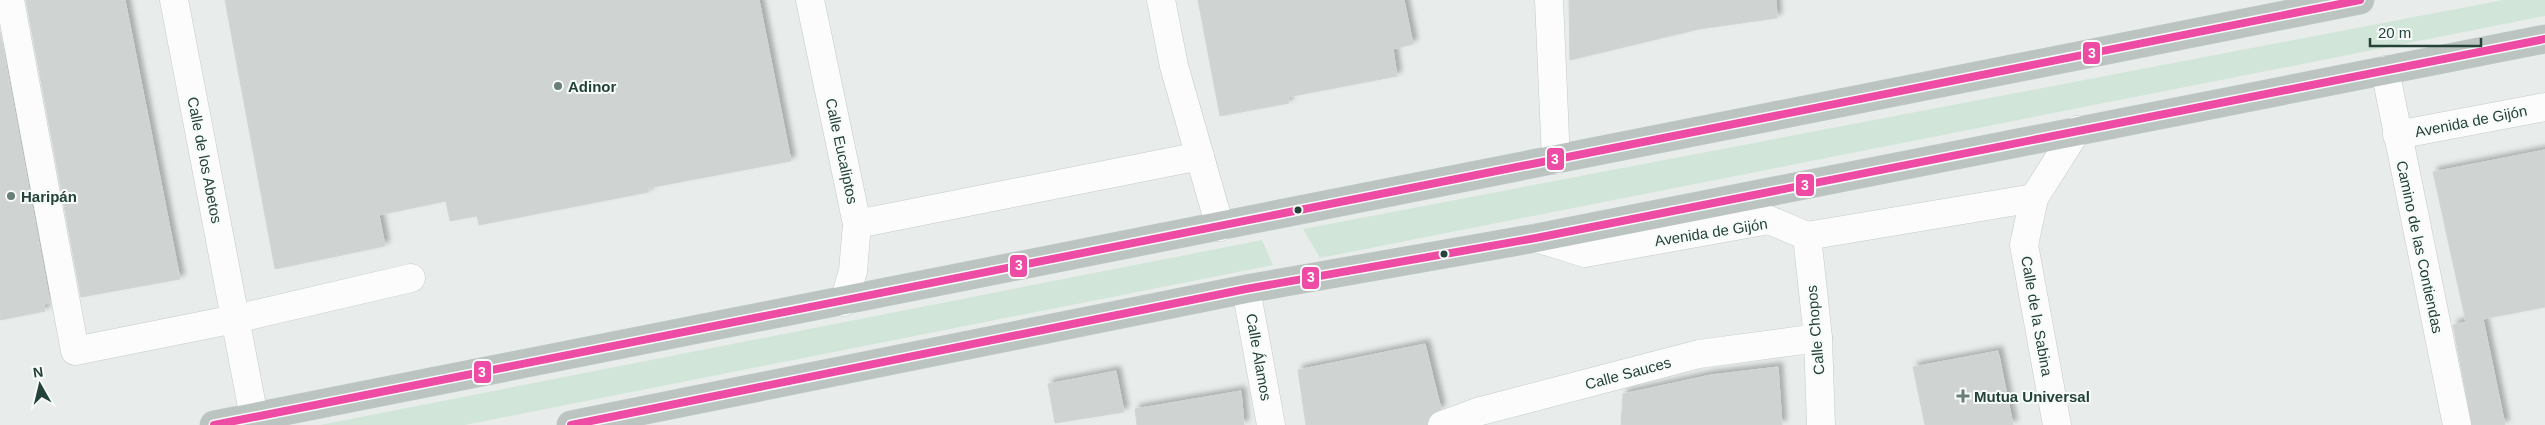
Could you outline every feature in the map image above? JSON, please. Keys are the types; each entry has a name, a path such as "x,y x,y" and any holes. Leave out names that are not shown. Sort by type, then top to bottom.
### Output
{"highway":[{"path":"214,425 844,302 2360,0"},
{"name":"Avenida de Gijón","path":"570,425 1246,289 1536,238 2545,39"}],"street":[{"path":"10,0 75,351 235,319 411,278"},
{"name":"Calle de los Abetos","path":"174,0 254,417"},
{"name":"Calle Eucaliptos","path":"810,0 857,224 853,272 844,302"},
{"path":"1161,0 1174,66 1220,227"},
{"path":"1549,0 1556,160"},
{"name":"Camino de las Contiendas","path":"2385,70 2457,425"},
{"name":"Avenida de Gijón","path":"2398,135 2545,107"},
{"name":"Calle de la Sabina","path":"2057,425 2024,245 2034,198 2076,130"},
{"path":"857,224 1200,156"},
{"path":"1807,236 2034,198"},
{"name":"Avenida de Gijón","path":"1536,238 1585,253 1769,220 1807,236"},
{"name":"Calle Chopos","path":"1807,236 1818,338 1821,425"},
{"name":"Calle Álamos","path":"1246,289 1271,425"},
{"name":"Calle Sauces","path":"1442,425 1477,412 1700,354 1818,338"}],"green space":[{"path":"2503,0 2545,0 2545,16 1320,258 1303,229"},
{"path":"1262,240 1273,265 465,425 320,425"}],"building":[{"path":"26,0 125,0 180,279 81,297"},
{"path":"225,0 759,0 791,161 648,188 649,192 479,225 477,216 450,221 446,201 379,215 385,246 275,269"},
{"path":"1198,0 1404,0 1413,44 1393,49 1397,76 1288,97 1289,103 1220,116"},
{"path":"1569,0 1776,0 1777,18 1699,29 1570,60"},
{"name":"Haripán","path":"0,32 50,303 44,304 45,311 0,320"},
{"path":"2545,150 2545,307 2483,319 2505,425 2472,425 2453,325 2466,322 2433,172"},
{"path":"1425,344 1441,409 1430,415 1427,425 1306,425 1298,370"},
{"name":"Mutua Universal","path":"1998,351 2013,425 1925,425 1913,367"},
{"path":"1778,367 1782,425 1621,425 1623,394 1711,375"},
{"path":"1116,371 1124,412 1055,423 1048,384"},
{"path":"1241,391 1244,425 1137,425 1135,409"}],"transit line":[{"name":"3","path":"214,425 2360,0"},
{"name":"3","path":"571,425 1246,289 1536,238 2545,39"}],"place":[{"name":"Adinor","path":"558,86"},
{"name":"Haripán","path":"11,196"},
{"name":"Mutua Universal","path":"1963,396"}]}
